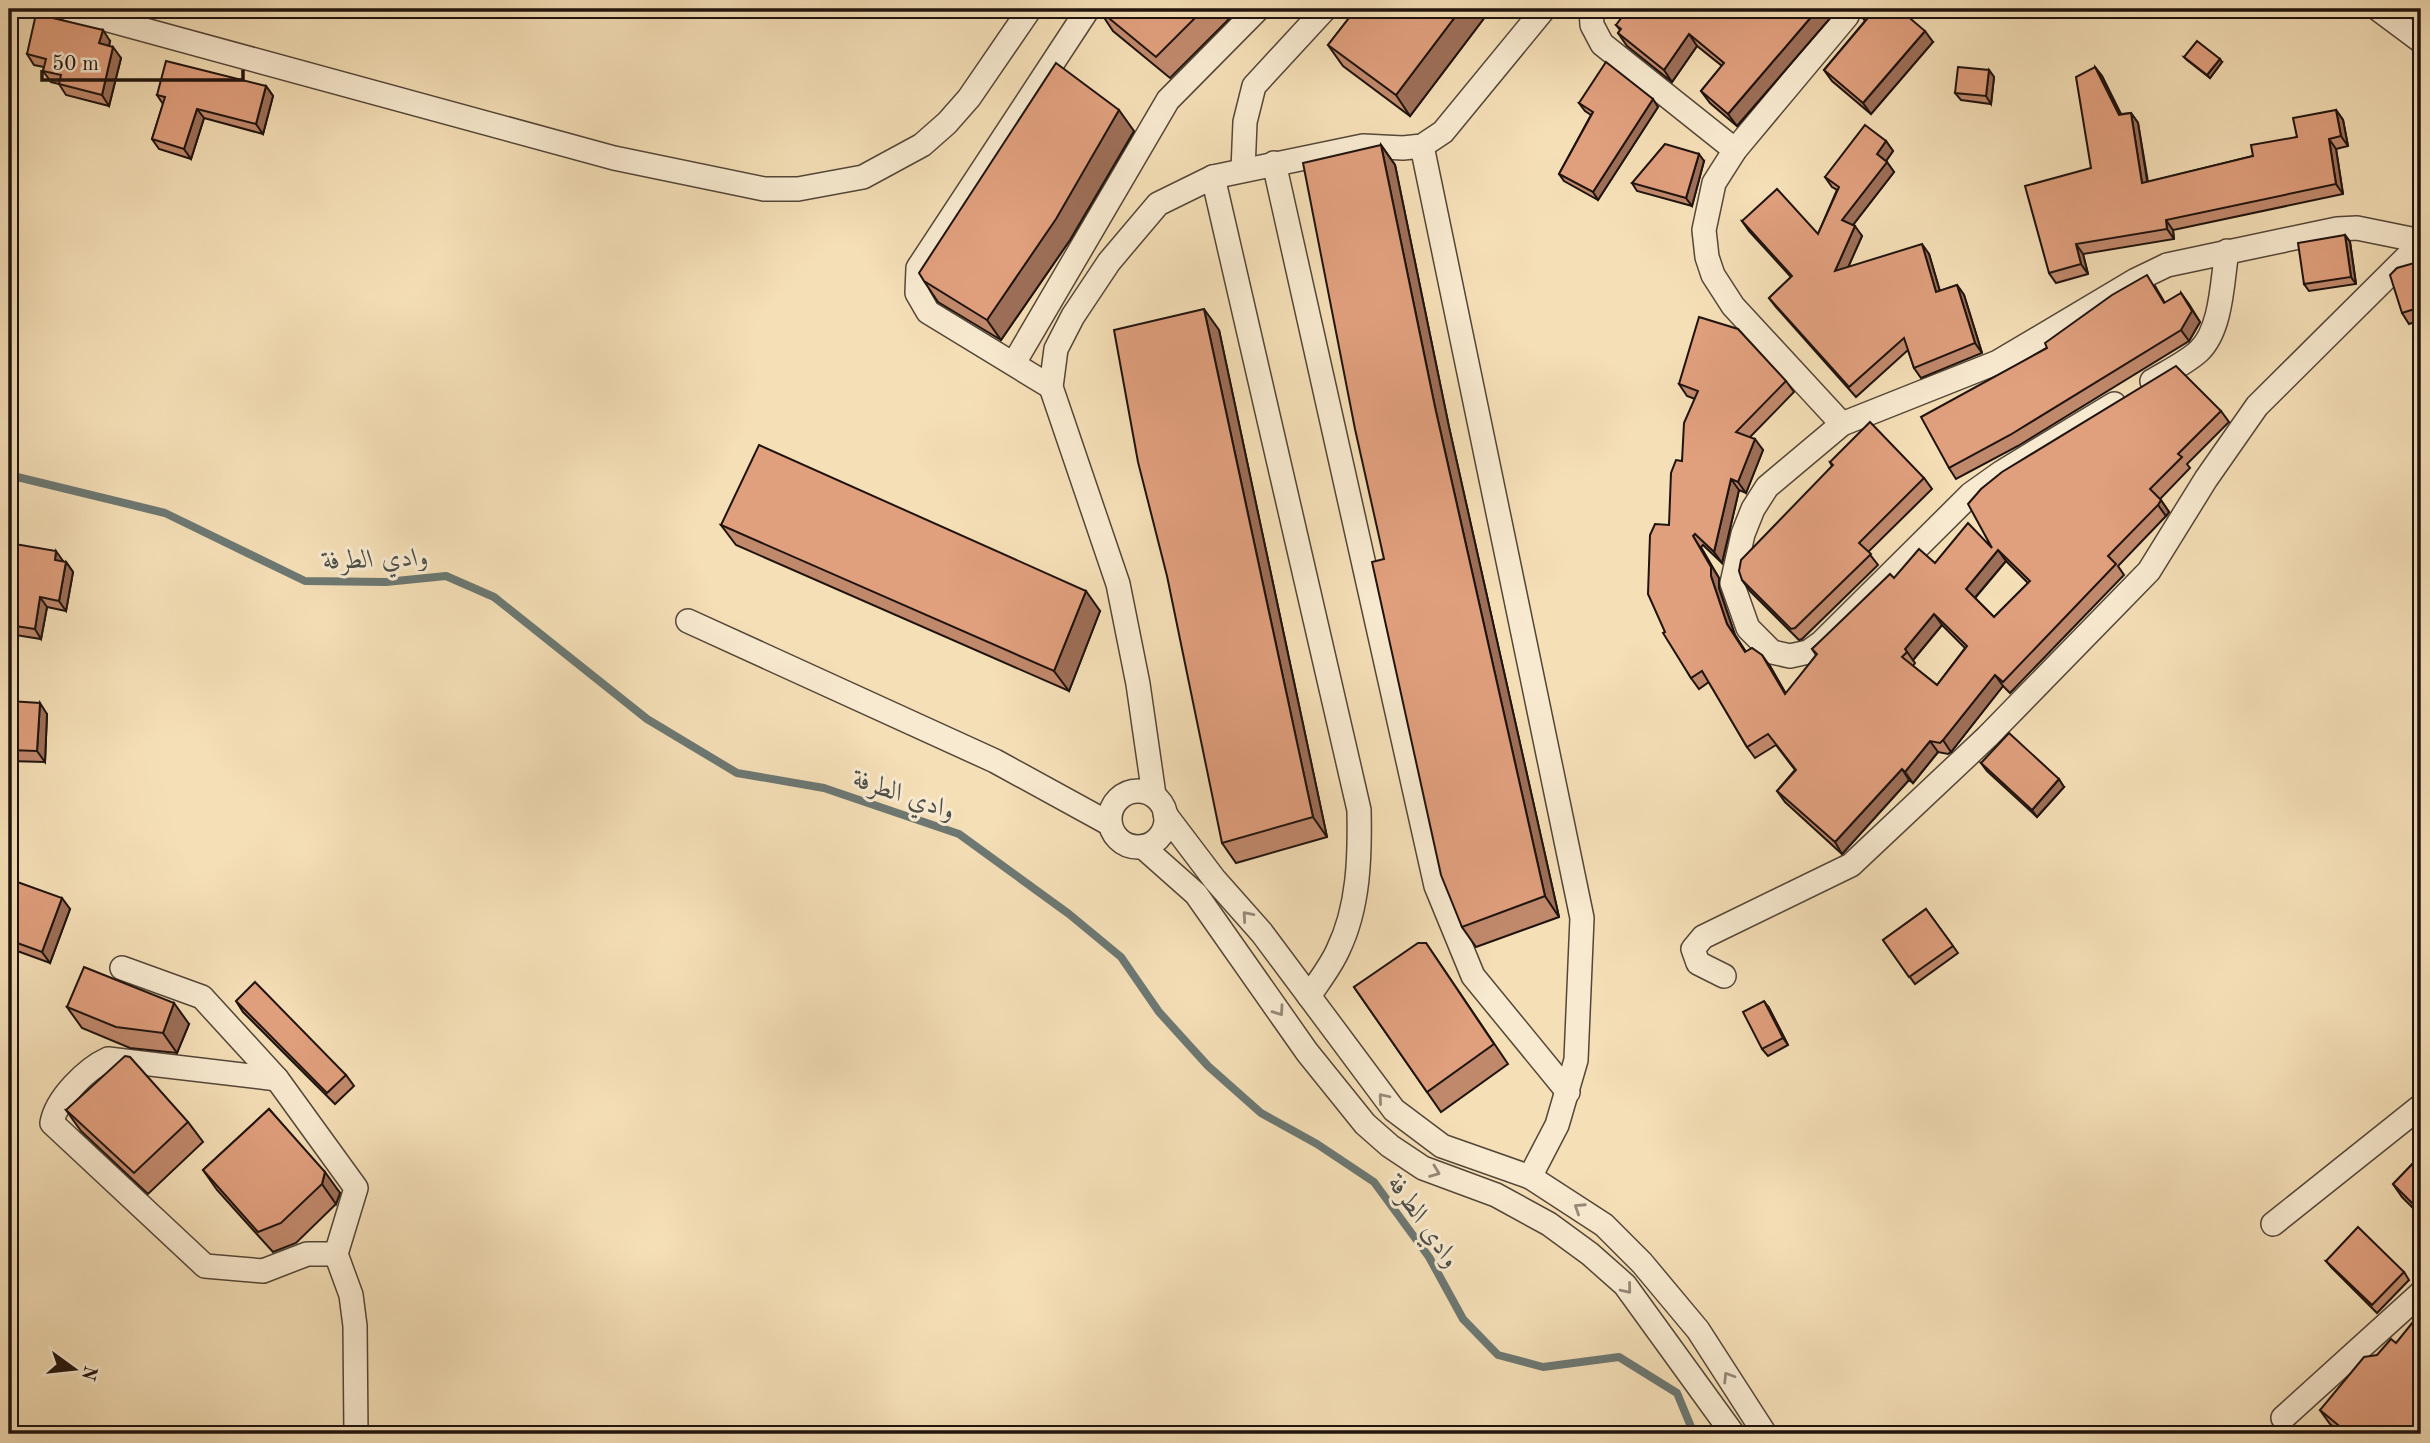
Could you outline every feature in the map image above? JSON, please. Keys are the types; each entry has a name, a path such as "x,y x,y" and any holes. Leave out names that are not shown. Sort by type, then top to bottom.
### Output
{"street":[{"path":"68,9 614,158 764,189 797,189 863,177 922,145 947,123 969,97 1030,9"},
{"path":"1051,387 928,312 916,293 918,268 1088,9"},
{"path":"1014,363 1168,100 1258,9"},
{"path":"1243,170 1245,122 1254,86 1325,9"},
{"path":"1143,847 1160,835 1159,805 1138,684 1118,584 1051,387 1056,349 1073,316 1109,262 1158,204 1213,177 1274,163 1363,146 1422,146 1443,132 1544,9"},
{"path":"1591,9 1592,25 1602,44 1735,150"},
{"path":"2378,9 2421,41"},
{"path":"1842,424 1733,306 1713,275 1707,257 1704,230 1714,183 1735,150 1847,16"},
{"path":"1422,146 1582,918 1576,1060 1568,1092 1545,1153 1530,1177"},
{"path":"1274,163 1436,886 1473,976 1568,1092"},
{"path":"1213,177 1359,810 1357,882 1350,915 1339,949 1310,996"},
{"path":"2227,251 2213,328 2199,351 2002,472 1971,494 1822,642 1808,652 1790,656 1772,652 1758,641 1748,628 1732,583 1743,534 1753,509 1767,488 1842,424 1998,362 2152,271 2227,251 2337,229 2357,228 2421,242"},
{"path":"1724,976 1698,963 1693,949 1703,937 1851,865 1987,737 2149,571 2206,480 2257,406 2421,242"},
{"path":"688,621 995,761 1110,824 1121,842 1143,847 1196,894 1307,1052 1365,1124 1390,1146 1423,1168 1496,1195 1549,1224 1590,1254 1625,1285 1733,1434"},
{"path":"1110,824 1114,803 1122,795 1133,791 1159,805 1310,996 1381,1096 1409,1124 1442,1146 1530,1177 1604,1225 1642,1263 1698,1330 1765,1434"},
{"path":"122,968 202,998 277,1079 356,1188 336,1254 351,1295 355,1326 356,1434"},
{"path":"277,1079 108,1059 99,1063 57,1105 52,1123 205,1266 263,1271 307,1254 336,1254"},
{"path":"2273,1224 2421,1106"},
{"path":"2283,1418 2421,1293"}],"building":[{"path":"1100,9 1204,9 1156,57"},
{"path":"1356,9 1461,9 1396,95 1328,45"},
{"path":"1628,9 1818,9 1728,114 1701,91 1724,63 1689,34 1664,70 1618,33 1621,29 1616,25"},
{"path":"1856,9 1899,9 1925,31 1863,103 1824,70 1868,18"},
{"path":"36,14 103,30 99,43 113,47 102,95 59,84 61,75 43,71 46,59 27,54"},
{"path":"2197,41 2220,59 2207,75 2184,57"},
{"path":"166,61 266,86 256,124 197,109 184,149 152,139 165,97 157,95"},
{"path":"1606,62 1653,99 1593,192 1559,174 1593,112 1579,103"},
{"path":"1056,63 1119,110 1056,219 987,320 924,281 919,273"},
{"path":"1958,67 1989,70 1986,96 1955,93"},
{"path":"2095,67 2119,115 2131,113 2142,183 2253,156 2251,145 2297,137 2293,118 2336,110 2341,136 2329,139 2336,184 2166,220 2167,229 2076,244 2081,264 2049,273 2025,186 2091,168 2076,77"},
{"path":"1865,125 1886,141 1877,154 1887,162 1842,220 1855,226 1835,271 1922,244 1936,292 1957,285 1975,343 1914,368 1904,338 1849,387 1769,298 1792,276 1742,221 1777,189 1818,234 1839,187 1825,177"},
{"path":"1665,144 1699,154 1686,198 1632,183"},
{"path":"1381,145 1435,407 1545,896 1462,927 1441,875 1372,562 1384,559 1355,429 1303,163"},
{"path":"2345,235 2351,277 2304,284 2298,243"},
{"path":"2421,261 2421,307 2402,313 2390,275 2397,268"},
{"path":"2147,275 2164,303 2181,293 2192,311 2181,330 2010,435 1949,468 1921,417 2047,348 2045,343 2112,295"},
{"path":"1204,309 1313,817 1222,843 1167,576 1138,462 1114,330"},
{"path":"1699,317 1738,329 1786,381 1736,432 1755,439 1738,482 1731,479 1714,552 1695,534 1693,536 1711,567 1711,576 1727,624 1745,652 1752,648 1762,655 1785,694 1817,654 1812,649 1890,574 1894,578 1919,549 1935,563 1968,523 1992,548 1968,504 2002,472 2176,366 2221,411 2178,454 2182,457 2150,489 2161,500 2108,556 2116,564 2003,682 1995,675 1943,740 1940,743 1930,741 1905,772 1902,769 1835,842 1777,791 1796,770 1768,734 1747,747 1702,671 1691,678 1663,633 1665,632 1648,594 1650,535 1655,524 1669,525 1671,473 1676,460 1682,461 1684,423 1698,391 1679,384","holes":["1998,550 2030,581 1994,617 1966,589","1934,614 1967,646 1937,685 1902,657 1907,652 1905,649"]},
{"path":"1870,422 1924,478 1859,543 1871,554 1791,629 1742,580 1739,571 1741,560 1833,465 1830,462"},
{"path":"759,445 1086,591 1054,671 721,525"},
{"path":"9,543 56,551 55,560 66,562 59,601 40,597 35,629 9,625"},
{"path":"9,701 40,703 37,751 9,750"},
{"path":"2009,733 2059,779 2032,810 1981,763"},
{"path":"9,879 62,898 42,952 9,940"},
{"path":"1926,909 1953,946 1909,977 1883,940"},
{"path":"1418,943 1426,943 1494,1044 1427,1092 1354,987"},
{"path":"84,967 174,1003 163,1033 116,1027 67,1007"},
{"path":"255,982 346,1075 327,1093 236,1001"},
{"path":"1764,1001 1783,1038 1762,1049 1743,1012"},
{"path":"125,1056 130,1057 188,1122 134,1173 66,1110"},
{"path":"269,1109 325,1172 322,1184 281,1223 258,1232 203,1170"},
{"path":"2421,1155 2421,1212 2393,1184"},
{"path":"2358,1227 2404,1272 2372,1305 2326,1261"},
{"path":"2421,1312 2421,1434 2349,1434 2320,1410 2364,1357 2377,1355 2391,1339 2396,1343"}],"waterway":[{"name":"وادي الطرفة","path":"9,475 165,513 305,581 386,582 446,576 494,597 647,719 737,773 824,788 959,834 1069,914 1121,957 1159,1012 1208,1066 1261,1113 1317,1144 1374,1182 1429,1257 1463,1319 1498,1355 1543,1367 1619,1357 1677,1393 1694,1434"}]}
